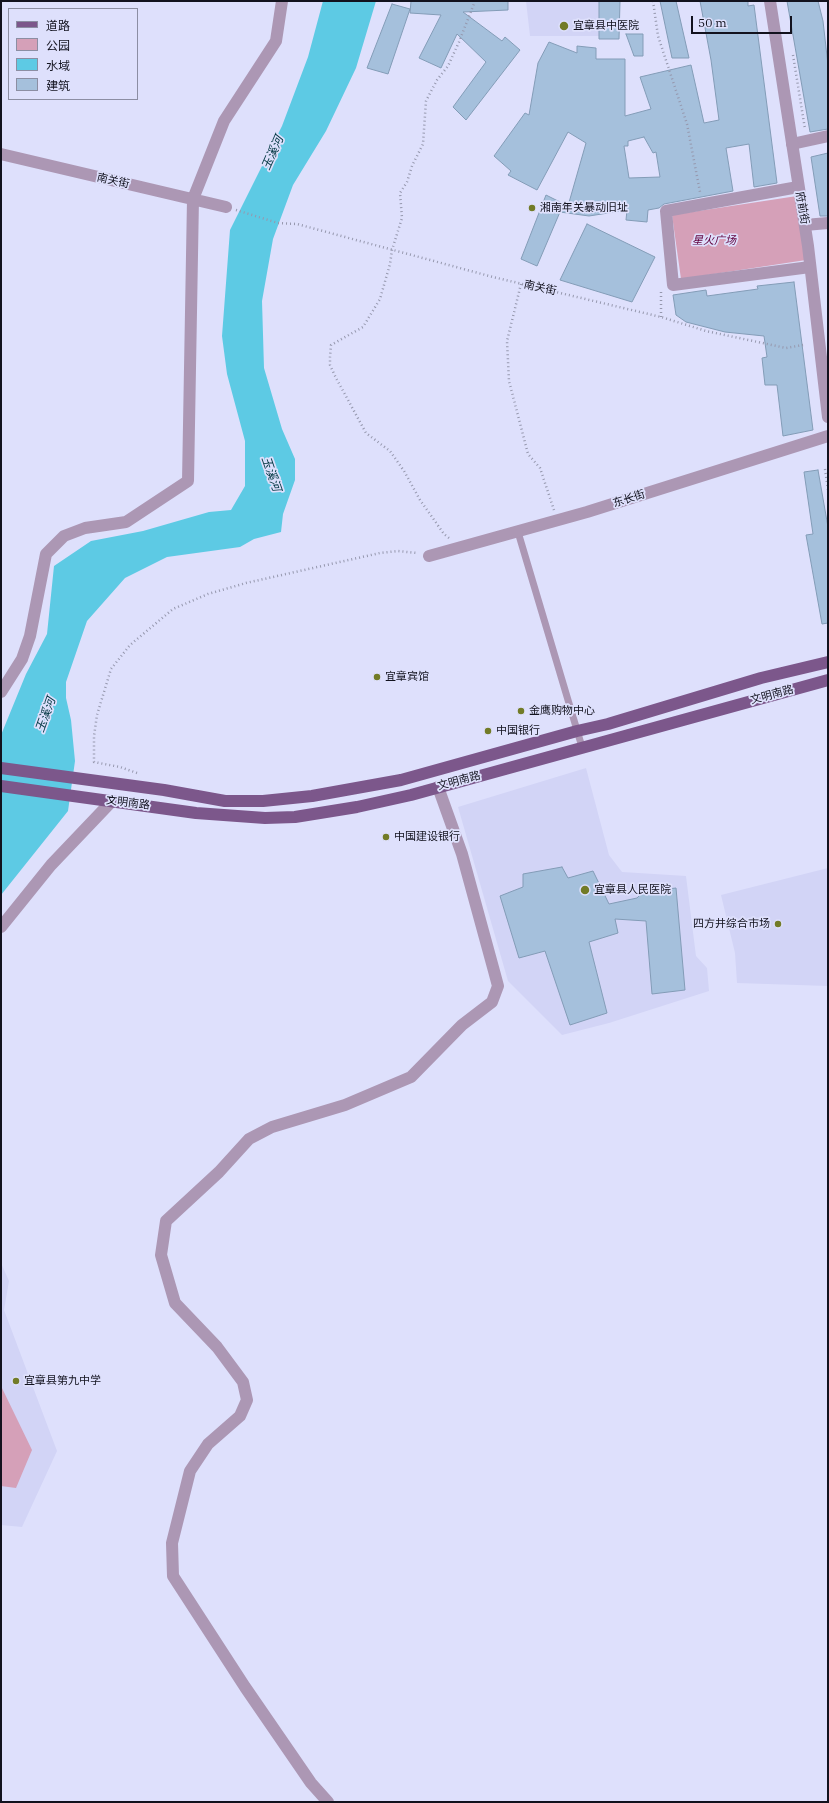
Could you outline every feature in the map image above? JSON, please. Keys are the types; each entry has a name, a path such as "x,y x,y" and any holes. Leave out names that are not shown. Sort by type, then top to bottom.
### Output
{"main road":[{"path":"1,768 139,786 225,801 264,801 305,796 401,780 577,731 608,724 761,678 828,662"},
{"name":"文明南路","path":"1,786 196,813 265,818 295,817 357,807 438,787 828,680"}],"street":[{"path":"1,692 22,659 30,636 46,554 64,536 85,528 126,522 188,481 193,199 224,121 276,42 282,1"},
{"name":"府前街","path":"770,1 805,225 828,417"},
{"path":"792,144 828,136"},
{"name":"南关街","path":"1,154 226,207"},
{"path":"798,187 666,211 673,285 810,266"},
{"path":"805,225 828,223"},
{"name":"东长街","path":"429,556 557,521 828,436"},
{"path":"328,1802 311,1782 173,1576 172,1542 190,1471 208,1444 240,1416 247,1400 243,1382 217,1347 175,1303 161,1255 166,1221 219,1172 249,1139 272,1127 345,1105 411,1077 462,1025 492,1002 498,986 462,854 438,787"},
{"path":"1,927 51,865 111,802"}],"lane":[{"path":"518,532 582,747"}],"path":[{"path":"462,547 444,534 420,500 404,471 390,452 366,433 345,398 330,365 331,346 363,327 380,298 402,218 400,193 407,182 423,144 426,101 437,80 448,66 460,42 474,1"},
{"path":"653,1 658,36 687,124 702,204"},
{"path":"791,47 806,134"},
{"name":"南关街","path":"226,207 278,223 297,224 521,284 660,317 706,331 786,348 803,345"},
{"path":"521,284 507,341 509,381 528,454 540,468 557,521"},
{"path":"660,317 661,290 673,285"},
{"path":"825,469 828,490"},
{"path":"139,786 138,774 120,767 94,762 94,736 97,715 111,669 130,645 172,609 208,594 246,583 380,553 398,551 414,552 429,556"}],"shaded area":[{"name":"宜章县中医院","path":"526,1 599,1 599,36 530,36"},
{"name":"宜章县人民医院","path":"586,768 609,855 622,872 686,876 696,956 707,968 709,991 609,1023 562,1035 508,981 458,807"},
{"name":"四方井综合市场","path":"828,868 828,986 737,983 735,953 721,895"},
{"name":"宜章县第九中学","path":"1,1263 9,1281 4,1310 57,1451 22,1527 1,1525"}],"green space":[{"name":"星火广场","path":"797,196 806,260 681,279 672,215"},
{"path":"1,1386 32,1450 16,1488 1,1486"}],"water":[{"name":"玉溪河","path":"323,1 376,1 356,68 326,131 293,185 273,239 262,301 264,368 282,429 295,459 295,480 283,514 281,532 254,539 240,547 167,557 125,578 87,621 66,682 66,698 71,720 75,761 68,811 1,895 1,735 26,674 47,634 54,566 91,541 143,531 209,512 231,510 245,486 245,441 227,374 222,336 230,230 282,126 308,57"}],"building":[{"path":"411,1 508,1 508,10 463,12 502,41 505,37 520,50 466,120 453,107 486,62 457,34 441,68 419,58 441,15 410,13"},
{"path":"599,1 620,1 619,39 599,39"},
{"path":"660,1 676,1 689,58 672,58"},
{"path":"700,1 748,1 748,6 754,5 777,183 754,187 749,144 726,148 733,191 664,204 659,208 648,210 647,222 626,220 627,210 589,216 560,212 537,266 521,259 546,195 568,206 586,143 568,132 537,190 508,175 511,171 494,156 525,113 529,115 538,63 549,42 577,53 577,46 596,48 596,59 625,59 625,116 651,109 640,77 691,65 704,123 719,120 711,60","holes":["644,137 653,153 656,152 660,177 629,178 624,146 628,146 628,141"]},
{"path":"787,1 818,1 823,21 828,65 828,129 810,132"},
{"path":"392,4 410,9 388,74 367,68"},
{"path":"626,34 643,34 643,56 634,56"},
{"path":"828,153 828,216 820,216 811,157"},
{"path":"587,224 655,257 632,302 560,280"},
{"path":"794,282 813,430 783,436 777,385 765,385 762,358 767,357 764,336 725,332 686,322 676,315 673,295 706,290 707,296 758,289 757,286"},
{"path":"818,470 828,527 828,623 822,624 806,535 813,534 804,472"},
{"path":"562,867 568,878 593,871 609,904 637,898 643,892 676,888 685,990 652,994 646,921 615,919 618,933 589,942 607,1013 570,1025 545,951 519,958 500,896 523,887 523,874"}],"place":[{"name":"宜章县中医院","path":"564,26"},
{"name":"湘南年关暴动旧址","path":"532,208"},
{"name":"宜章宾馆","path":"377,677"},
{"name":"金鹰购物中心","path":"521,711"},
{"name":"中国银行","path":"488,731"},
{"name":"中国建设银行","path":"386,837"},
{"name":"宜章县人民医院","path":"585,890"},
{"name":"四方井综合市场","path":"778,924"},
{"name":"宜章县第九中学","path":"16,1381"}]}
